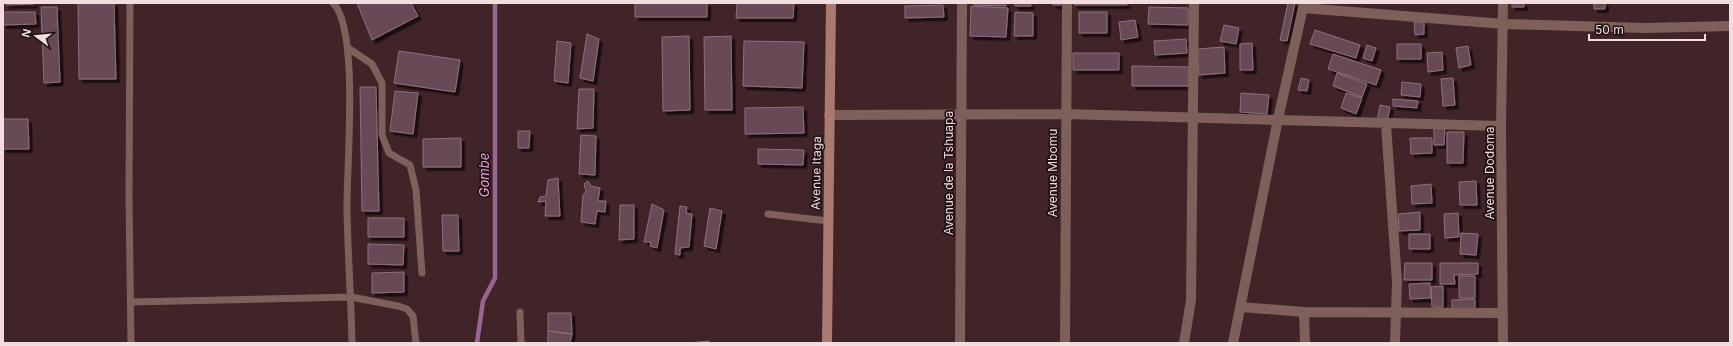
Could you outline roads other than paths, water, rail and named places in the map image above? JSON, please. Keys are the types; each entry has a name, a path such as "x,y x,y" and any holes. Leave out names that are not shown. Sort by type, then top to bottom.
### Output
{"street":[{"name":"Avenue Itaga","path":"827,343 831,3"},
{"name":"Avenue de la Tshuapa","path":"960,343 962,3"},
{"name":"Avenue Mbomu","path":"1066,343 1065,114 1067,3"},
{"path":"1184,343 1191,300 1194,3"},
{"name":"Avenue Dodoma","path":"1503,3 1503,343"},
{"path":"1233,343 1278,119 1303,5 1504,24 1645,28 1730,26"},
{"path":"829,115 1065,114 1502,126"},
{"path":"1386,124 1397,282 1396,343"},
{"path":"1241,308 1304,312 1503,313"},
{"path":"1304,312 1305,343"}],"lane":[{"path":"130,3 129,198 131,343"},
{"path":"333,3 339,9 345,26 350,73 347,211 352,343"},
{"path":"348,48 372,64 378,75 382,83 382,135 389,153 410,165 416,190 422,273"},
{"path":"768,214 828,221"},
{"path":"131,302 351,298 398,306 407,309 413,316 416,343"},
{"path":"520,312 521,343"}],"waterway":[{"name":"Gombe","path":"477,343 483,301 495,278 495,3"}]}
